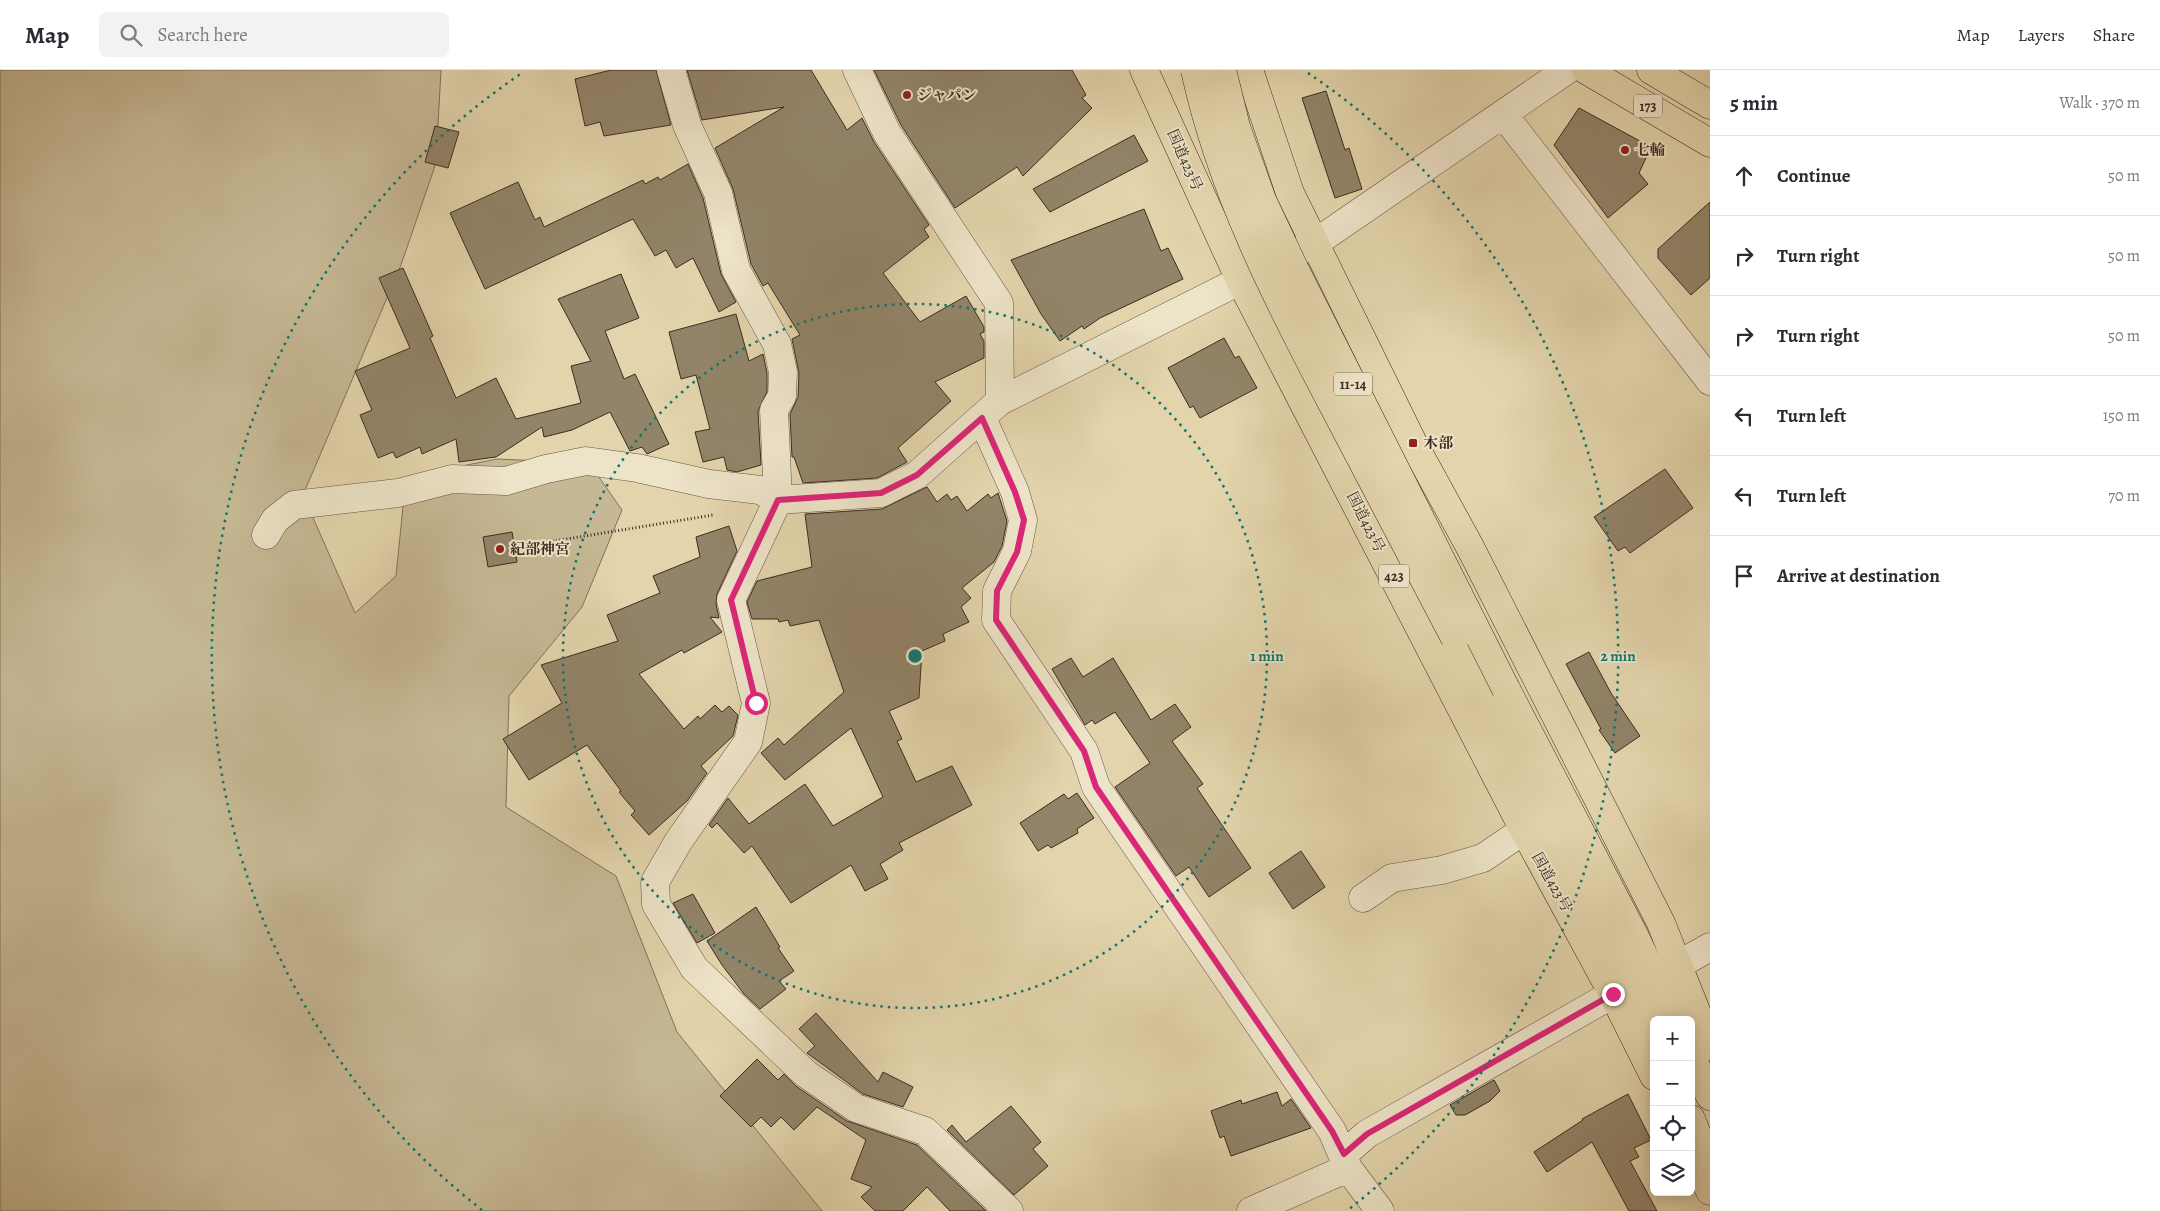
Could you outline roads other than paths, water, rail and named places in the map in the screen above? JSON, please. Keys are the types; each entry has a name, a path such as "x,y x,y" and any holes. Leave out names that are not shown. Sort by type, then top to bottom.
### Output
{"highway":[{"name":"国道423号","path":"1144,70 1240,280 1524,830 1613,994 1650,1068"},
{"path":"1195,70 1216,150 1239,213 1270,282 1455,638 1650,1020"},
{"name":"11-14","path":"1222,70 1236,127 1266,209 1294,270 1635,938 1672,1016"},
{"name":"173","path":"1586,70 1710,143"},
{"path":"1651,70 1710,104"},
{"path":"1252,75 1283,174 1315,243 1413,443 1470,547 1656,914 1710,1046"},
{"path":"1693,1061 1710,1096"},
{"path":"1695,1129 1710,1167"},
{"path":"1695,1160 1710,1190"}],"street":[{"path":"671,70 687,125 718,193 736,270 777,344 784,372 782,396 774,410 778,500 731,600 756,703 748,742 678,842 655,882 656,904 694,968 806,1074 856,1108 925,1131 1009,1211"},
{"path":"857,70 887,133 999,303 991,409 1024,520 1017,552 997,591 996,620 1084,751 1096,787 1332,1131 1346,1161 1380,1211"},
{"path":"266,535 275,520 294,505 398,493 452,479 506,481 546,469 586,461 637,468 708,484 760,490 778,500 881,493 917,475 991,409 1315,243 1567,70"},
{"path":"1503,114 1710,381"},
{"path":"1363,898 1392,878 1442,870 1483,858 1524,830"},
{"path":"1678,965 1710,947"},
{"path":"1251,1211 1346,1161 1367,1134 1613,994"}],"place":[{"name":"ジャパン","path":"907,95"},
{"name":"七輪","path":"1625,150"},
{"name":"木部","path":"1413,443"},
{"name":"紀部神宮","path":"500,549"}]}
